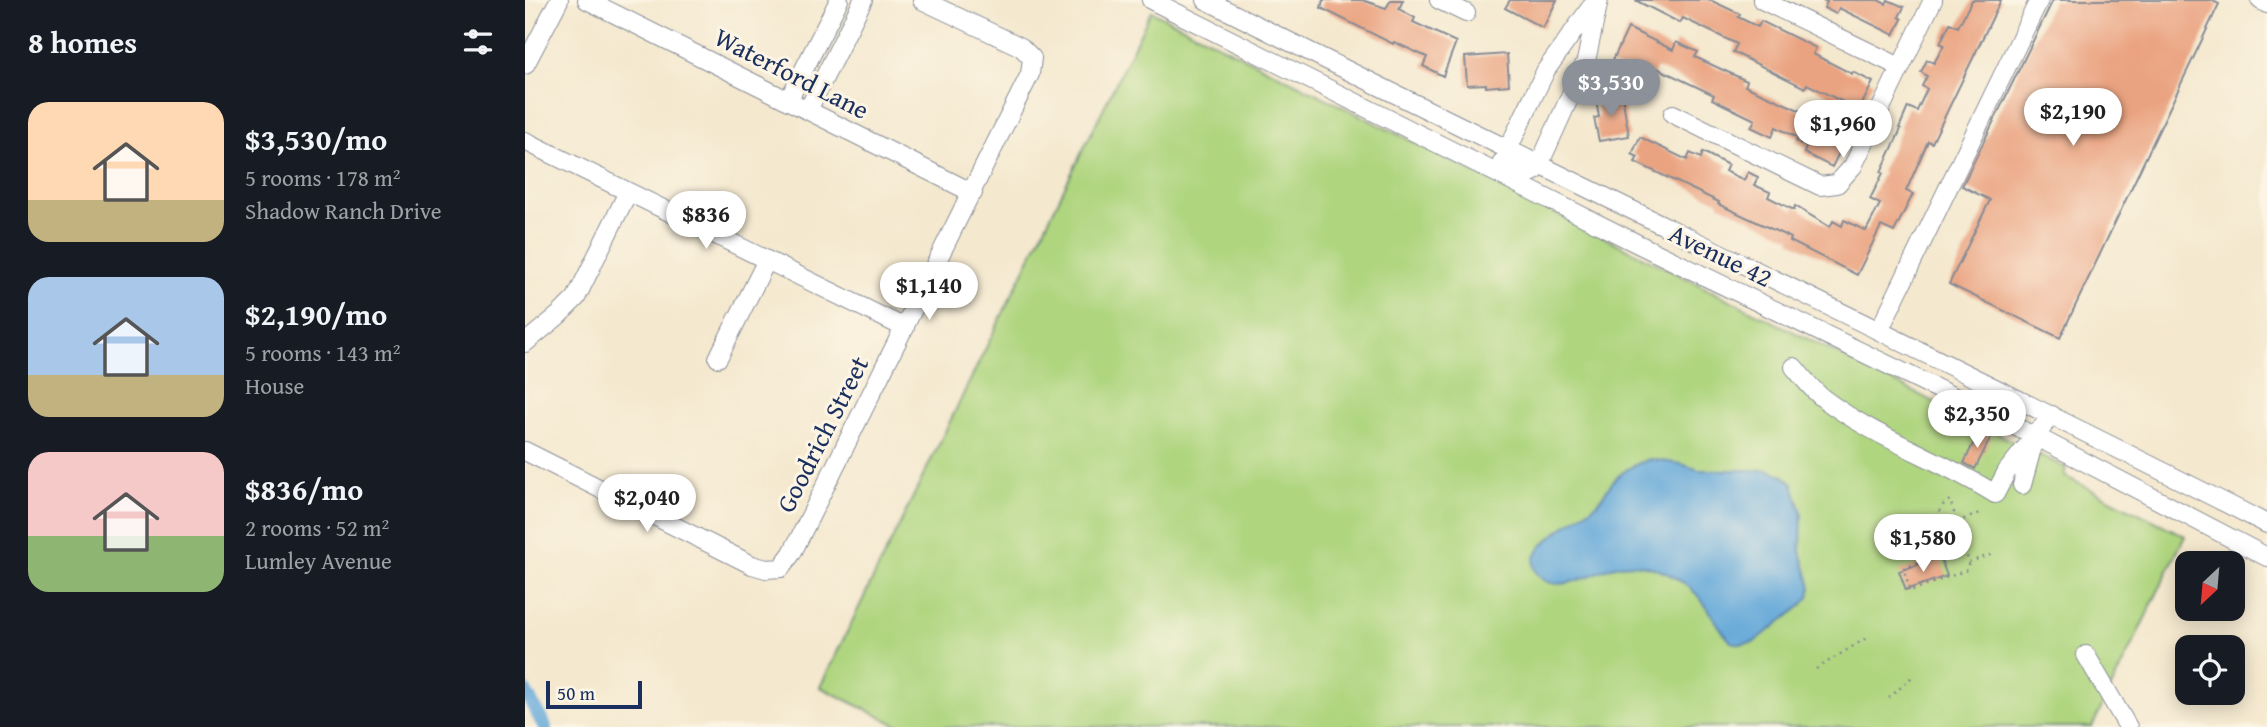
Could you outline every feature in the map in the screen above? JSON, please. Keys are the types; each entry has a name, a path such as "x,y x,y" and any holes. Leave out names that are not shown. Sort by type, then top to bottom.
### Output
{"street":[{"path":"525,65 559,0"},
{"name":"Waterford Lane","path":"587,0 972,193"},
{"path":"788,100 839,0"},
{"path":"807,110 863,0"},
{"name":"Goodrich Street","path":"525,451 752,565 766,569 781,568 792,553 1024,91 1030,74 1032,58 1021,47 922,0"},
{"name":"Avenue 42","path":"1206,0 1507,151 2052,415 2267,524"},
{"path":"1439,0 1466,13"},
{"path":"1507,151 1552,61 1597,0"},
{"path":"1401,125 1441,132 1528,174 1535,171 1586,61 1597,0"},
{"path":"1762,0 1901,67"},
{"path":"1673,114 1820,186 1837,184 1853,166 1933,0"},
{"path":"1879,331 2039,0"},
{"path":"2260,0 2267,4"},
{"name":"Avenue 42","path":"1156,1 1640,245 2035,436 2267,557"},
{"path":"1552,61 1580,74"},
{"path":"525,141 905,327"},
{"path":"525,342 576,298 628,192"},
{"path":"718,358 767,260"},
{"path":"1794,368 1821,397 1864,426 1971,478 1995,494 2007,471 2052,415"},
{"path":"2022,485 2035,436"},
{"path":"2086,655 2128,727"}],"path":[{"path":"1959,528 1950,500 1945,502 1939,518 1960,545 1969,562"},
{"path":"1957,522 1979,513"},
{"path":"1938,556 1903,568 1911,591 1964,572 1969,562 1993,554"},
{"path":"1816,669 1868,637"},
{"path":"1889,698 1912,677"}],"green space":[{"path":"1151,11 2066,468 2064,476 2185,536 2178,551 2175,551 2175,557 2092,727 901,727 820,687"}],"water":[{"path":"1650,459 1699,470 1768,470 1782,475 1793,484 1802,513 1801,552 1811,587 1809,597 1800,607 1754,642 1742,644 1731,642 1689,587 1657,569 1629,564 1611,567 1562,584 1544,580 1535,570 1534,560 1540,549 1550,538 1595,505 1619,475"}],"building":[{"path":"1323,0 1362,0 1386,8 1391,0 1403,0 1399,9 1415,18 1413,22 1456,42 1443,76 1423,66 1427,57 1394,42 1393,44 1321,8"},
{"path":"1510,0 1557,0 1543,28 1505,8"},
{"path":"1635,0 1710,0 1740,14 1738,17 1758,27 1761,21 1816,48 1813,54 1873,82 1859,110 1807,84 1805,88 1733,52 1737,44 1683,18 1680,23"},
{"path":"1823,0 1878,0 1886,4 1888,0 1904,7 1899,17 1902,19 1894,35 1839,8 1836,14 1824,8 1827,2"},
{"path":"1972,0 2001,0 1932,143 1928,141 1906,191 1913,194 1894,232 1881,226 1857,275 1790,241 1791,238 1635,162 1638,157 1632,154 1640,137 1687,160 1690,153 1701,158 1703,152 1728,165 1725,171 1744,180 1748,172 1758,177 1754,185 1770,192 1768,197 1794,210 1795,206 1830,227 1833,221 1842,226 1844,220 1866,231 1880,204 1870,199 1908,107 1917,111 1927,89 1922,86 1927,76 1921,72 1927,60 1934,63 1944,45 1940,43 1950,23 1958,27"},
{"path":"2053,0 2211,0 2219,4 2060,338 1949,284 1990,200 1962,186"},
{"path":"1628,28 1673,50 1676,42 1698,52 1695,57 1747,81 1745,86 1810,115 1811,111 1850,131 1832,167 1804,153 1806,147 1796,141 1798,138 1776,127 1772,137 1751,127 1755,120 1712,99 1714,95 1657,68 1652,78 1639,72 1637,77 1611,64"},
{"path":"1507,54 1509,85 1467,85 1465,57"},
{"path":"1622,95 1629,136 1599,141 1594,118 1599,117 1596,100"},
{"path":"1979,431 1991,437 1975,469 1964,463"},
{"path":"1940,557 1947,576 1906,590 1899,571"}],"waterway":[{"path":"525,691 545,727"}]}
